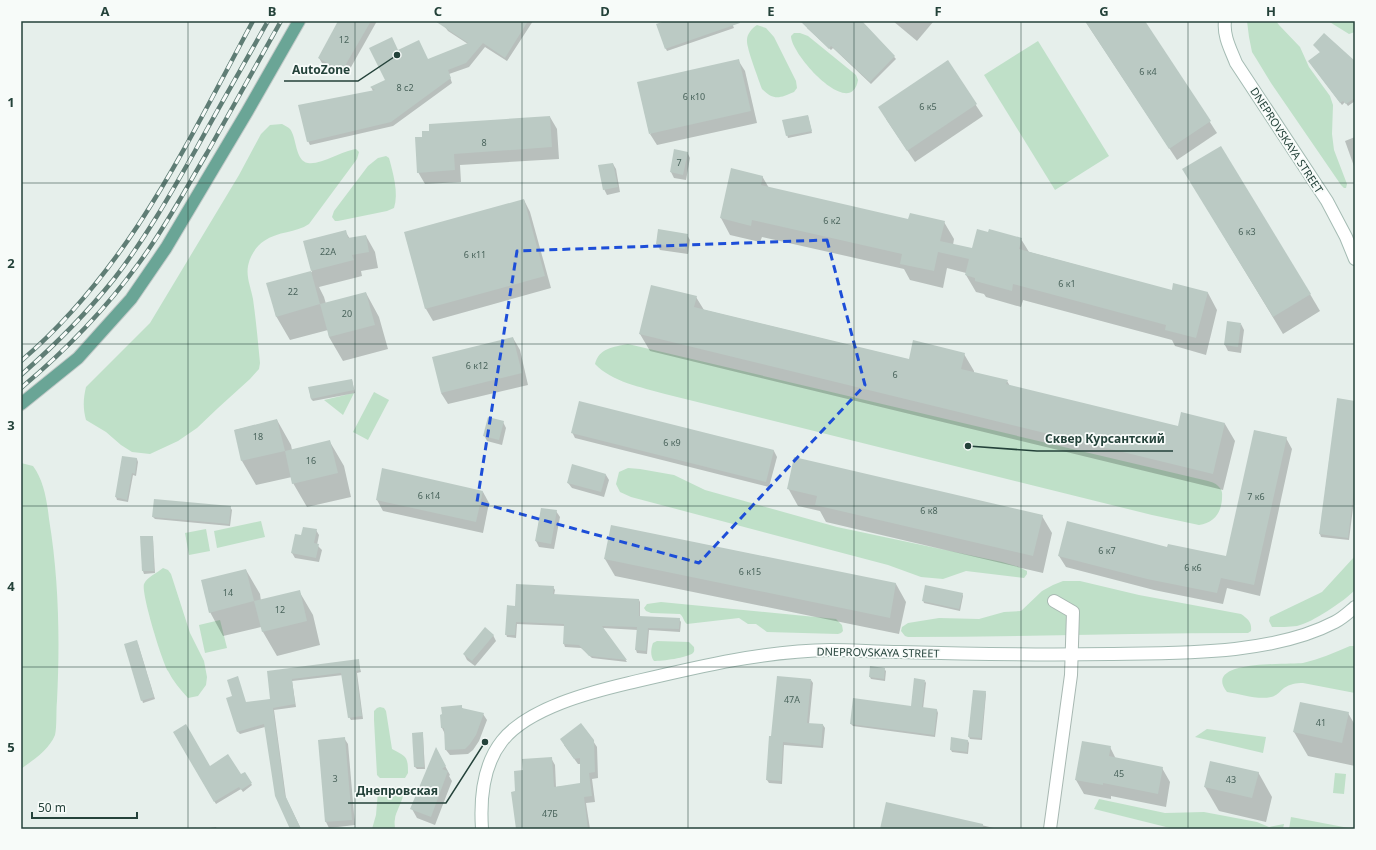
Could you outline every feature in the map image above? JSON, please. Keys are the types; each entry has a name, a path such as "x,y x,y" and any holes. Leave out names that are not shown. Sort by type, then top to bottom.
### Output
{"main road":[{"path":"21,404 78,358 131,299 166,248 299,21"},
{"name":"DNEPROVSKAYA STREET","path":"1225,21 1224,25 1228,44 1236,63 1327,201 1346,237 1355,259"},
{"path":"1050,829 1071,676 1073,612 1054,601"},
{"name":"DNEPROVSKAYA STREET","path":"482,829 482,794 487,768 495,751 504,739 520,725 538,714 560,704 610,688 706,664 738,658 830,650 1072,655 1212,651 1261,646 1286,640 1320,628 1336,621 1355,607"}],"highlighted area":[{"path":"827,240 865,385 699,563 477,502 517,251"}],"green space":[{"path":"1247,21 1276,21 1300,47 1309,67 1330,96 1333,105 1332,134 1334,150 1347,184 1346,188 1341,185 1271,83 1252,52"},
{"path":"1328,21 1353,21 1355,32 1349,34"},
{"path":"757,25 766,28 774,37 796,81 797,88 794,92 781,97 774,97 762,89 747,44 749,33"},
{"path":"794,33 800,33 808,36 856,75 858,80 853,91 845,93 834,89 810,69 800,57 794,45 791,36"},
{"path":"1038,41 1109,156 1055,190 984,75"},
{"path":"282,124 290,129 298,154 308,163 319,162 356,149 359,152 357,159 309,224 269,238 256,248 252,255 248,266 248,274 255,315 260,363 259,369 197,428 178,441 150,454 132,452 106,432 86,420 84,412 84,396 86,387 150,323 239,175 261,134 270,125"},
{"path":"386,156 389,158 395,183 396,196 394,208 387,211 335,221 332,217 334,211 368,166 378,158"},
{"path":"628,344 1208,481 1216,484 1221,490 1222,494 1220,509 1212,520 1199,525 1152,515 665,394 618,380 595,364 603,351 612,347"},
{"path":"374,392 389,400 368,440 353,432"},
{"path":"354,393 343,415 324,400"},
{"path":"21,463 33,466 40,478 46,498 57,587 58,678 55,735 45,750 21,769"},
{"path":"628,468 674,475 705,490 837,527 1002,562 1019,567 1027,571 1027,574 1024,578 966,571 943,579 921,577 888,565 631,497 620,492 616,484 619,472"},
{"path":"261,521 265,537 217,548 214,531"},
{"path":"206,529 210,551 189,555 185,533"},
{"path":"1355,556 1355,590 1350,595 1336,606 1304,624 1297,626 1272,627 1269,621 1270,617 1322,592"},
{"path":"163,568 168,570 171,574 190,633 204,661 207,677 206,685 198,696 188,698 170,675 161,654 149,613 144,584 150,577"},
{"path":"1063,581 1080,581 1139,595 1241,614 1249,621 1251,631 1248,633 908,637 901,631 902,627 908,623 939,618 979,619 1004,612 1021,611 1042,591"},
{"path":"661,602 836,619 842,625 843,631 838,634 767,632 756,624 748,624 739,618 687,624 680,614 651,613 646,611 644,608 647,604"},
{"path":"220,620 227,648 205,653 199,625"},
{"path":"657,641 689,642 694,647 694,652 680,658 654,661 651,650 653,643"},
{"path":"1350,646 1355,646 1355,693 1300,683 1284,688 1277,695 1260,698 1227,692 1222,681 1226,674 1236,669 1266,664 1303,663 1315,660"},
{"path":"380,707 384,708 386,711 392,749 403,755 407,760 408,773 405,778 380,778 377,775 374,711"},
{"path":"1207,729 1266,737 1263,753 1195,737"},
{"path":"1335,773 1346,774 1344,794 1333,793"},
{"path":"382,787 401,787 403,790 396,815 395,829 372,829 376,815 378,791"},
{"path":"1099,799 1165,813 1204,812 1257,822 1269,827 1284,824 1283,829 1174,829 1094,809"},
{"path":"1291,817 1354,829 1289,829"}],"building":[{"path":"338,21 371,21 342,71 318,58"},
{"path":"435,21 528,21 505,58 483,43 466,63 448,70 451,78 391,122 307,142 298,105 375,90 370,87 385,80 369,48 392,37 398,50 419,40 428,59 468,43"},
{"path":"665,21 740,21 740,23 665,49 656,24"},
{"path":"800,21 862,21 895,56 870,82 831,46 829,49"},
{"path":"1085,21 1145,21 1211,121 1169,149"},
{"path":"1324,33 1355,61 1355,98 1346,104 1343,101 1340,103 1308,61 1320,52 1313,45"},
{"path":"739,59 751,111 649,134 637,82"},
{"path":"948,60 977,104 907,151 878,107"},
{"path":"808,115 812,131 786,136 782,120"},
{"path":"550,116 552,147 454,154 455,170 417,173 415,137 422,137 422,131 429,131 429,124"},
{"path":"1221,146 1311,294 1273,317 1182,169"},
{"path":"674,149 688,152 683,175 670,172"},
{"path":"613,163 618,187 603,190 598,165"},
{"path":"731,168 763,176 761,185 908,219 910,213 945,221 940,241 972,248 977,229 988,232 989,229 1022,238 1019,249 1172,290 1173,283 1208,292 1196,338 1165,330 1166,325 1013,284 1012,291 975,281 975,278 965,275 969,259 938,252 934,271 900,264 902,254 752,220 751,226 720,218"},
{"path":"524,199 545,276 425,309 404,232"},
{"path":"658,229 688,234 685,249 656,244"},
{"path":"346,230 348,238 366,235 369,252 352,255 354,260 311,271 303,241"},
{"path":"311,271 320,304 276,317 266,283"},
{"path":"651,285 697,296 694,307 909,359 913,340 965,353 961,369 1008,380 1006,384 1178,426 1181,412 1225,423 1213,474 639,334"},
{"path":"366,292 375,325 329,337 320,304"},
{"path":"1227,321 1241,323 1238,347 1224,345"},
{"path":"513,337 522,373 441,393 432,357"},
{"path":"352,379 354,390 311,399 308,387"},
{"path":"1337,398 1355,401 1355,482 1348,538 1319,534"},
{"path":"579,401 774,450 766,482 571,433"},
{"path":"488,417 504,421 499,440 483,436"},
{"path":"277,419 285,451 241,461 234,430"},
{"path":"1254,430 1287,437 1254,585 1221,578 1217,593 1147,579 1058,556 1067,521 1167,547 1168,544 1226,556"},
{"path":"330,440 338,473 292,484 285,451"},
{"path":"122,456 137,458 135,474 132,473 127,500 115,497"},
{"path":"794,457 1043,515 1033,556 815,505 817,496 787,489"},
{"path":"572,464 606,474 601,492 567,483"},
{"path":"382,468 483,491 476,522 376,500"},
{"path":"154,499 231,506 229,524 152,517"},
{"path":"541,508 557,510 551,544 535,541"},
{"path":"611,525 896,583 890,618 604,559"},
{"path":"303,527 317,529 314,543 319,544 316,558 291,553 295,534 301,535"},
{"path":"140,536 153,536 154,571 142,571"},
{"path":"246,569 254,601 209,613 201,580"},
{"path":"516,584 554,586 553,594 639,599 639,616 680,618 679,629 648,628 646,651 635,650 637,627 602,626 627,660 589,656 579,645 563,644 564,624 516,622 515,635 505,635 507,605 515,606"},
{"path":"925,585 963,593 959,609 922,601"},
{"path":"300,590 307,621 262,632 254,601"},
{"path":"485,627 494,635 472,661 463,654"},
{"path":"137,640 154,697 141,701 124,644"},
{"path":"359,659 360,670 356,671 362,716 348,718 341,673 292,679 295,704 273,708 285,795 301,829 290,829 275,796 264,724 237,732 226,698 232,696 227,680 238,676 246,702 270,699 267,671"},
{"path":"870,666 885,668 884,679 869,677"},
{"path":"777,676 811,679 807,723 823,724 821,746 783,742 781,781 766,780 769,736 771,736"},
{"path":"914,678 925,680 922,707 937,709 934,735 850,724 853,698 911,706"},
{"path":"973,690 986,691 981,738 968,737"},
{"path":"1300,702 1349,712 1342,743 1293,732"},
{"path":"462,705 462,708 484,713 476,735 465,749 445,750 444,728 441,728 441,707"},
{"path":"581,723 594,740 595,772 589,773 592,796 584,797 588,829 516,829 511,792 515,791 514,771 523,770 522,759 552,757 554,787 580,783 580,758 574,759 560,739"},
{"path":"186,724 210,766 228,754 241,774 245,772 252,783 241,790 239,787 214,802 173,732"},
{"path":"423,732 424,767 414,767 412,733"},
{"path":"345,737 352,820 325,822 318,740"},
{"path":"951,737 968,740 967,752 950,750"},
{"path":"1082,741 1111,746 1109,756 1163,767 1158,794 1103,783 1103,785 1075,780"},
{"path":"436,747 446,766 442,769 448,771 431,817 410,809"},
{"path":"1210,761 1259,772 1252,798 1204,787"},
{"path":"886,802 983,824 983,829 880,829"}],"railway":[{"path":"21,361 59,325 94,286 124,245 153,202 179,158 253,21"},
{"path":"21,375 58,341 92,305 114,279 136,248 176,184 268,21"},
{"path":"21,388 69,345 84,329 126,280 148,250 166,223 207,153 281,21"}],"place":[{"name":"AutoZone","path":"397,55"},
{"name":"Сквер Курсантский","path":"968,446"},
{"name":"Днепровская","path":"485,742"}]}
